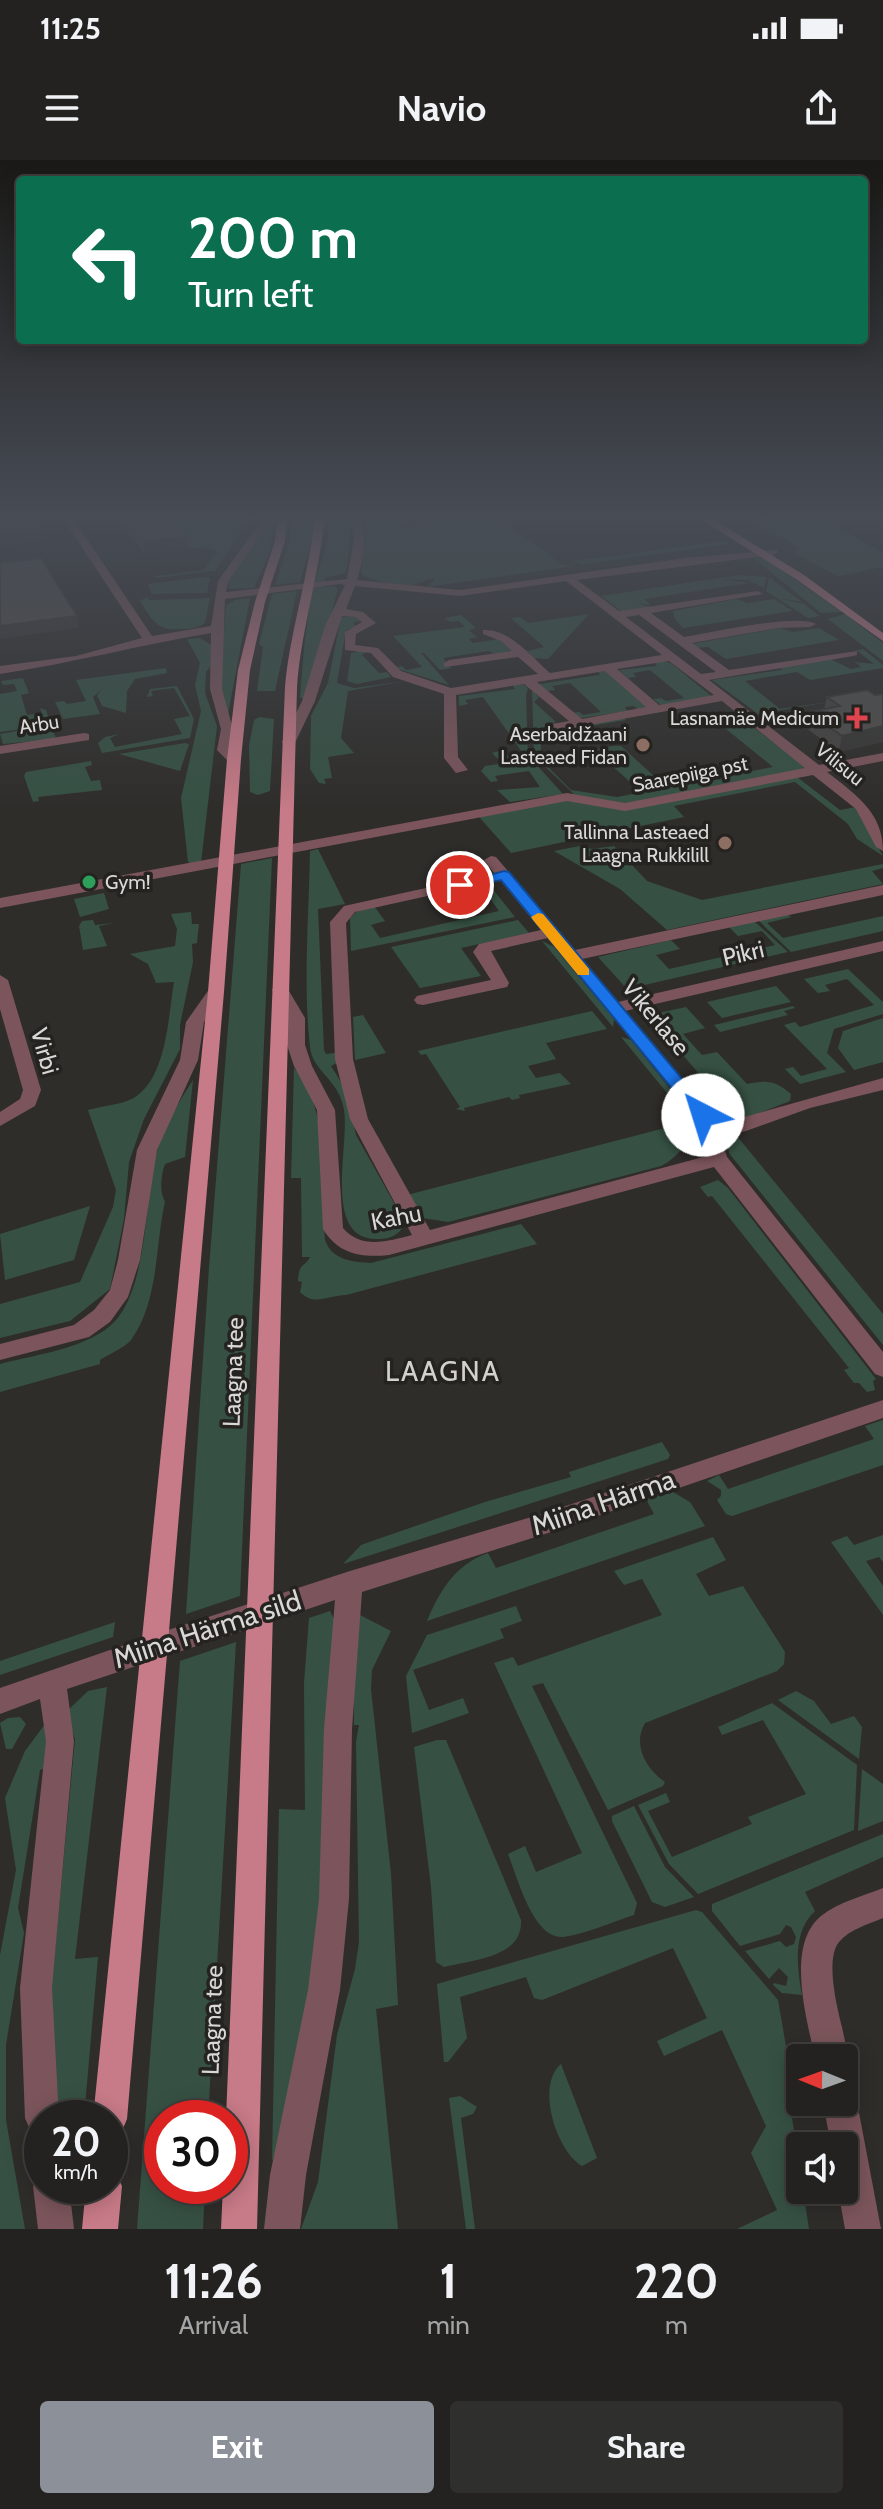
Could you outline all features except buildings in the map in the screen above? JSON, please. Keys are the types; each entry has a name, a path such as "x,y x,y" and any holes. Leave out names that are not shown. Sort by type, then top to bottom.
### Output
{"main road":[{"name":"Laagna tee","path":"112,2100 216,992 234,759 244,670 257,617"},
{"name":"Laagna tee","path":"239,2229 289,742 294,647 301,617"},
{"path":"854,617 883,638"},
{"path":"864,617 883,629"},
{"path":"100,2229 102,2204"}],"street":[{"path":"133,617 149,640"},
{"path":"218,617 216,689 227,729 224,750 234,759"},
{"path":"289,742 301,724 336,617"},
{"path":"362,617 370,625 351,632 349,648 374,650 397,674 450,692 671,657"},
{"name":"Vilisuu","path":"619,617 862,807 883,847"},
{"path":"648,617 726,673"},
{"path":"681,641 778,625 810,624"},
{"path":"0,670 76,659 149,640 216,629"},
{"path":"487,632 504,638 547,676"},
{"path":"449,664 520,653"},
{"path":"699,678 853,653"},
{"path":"607,667 656,709"},
{"path":"527,680 579,723"},
{"path":"450,692 451,758 461,770"},
{"path":"551,728 724,697"},
{"name":"Arbu","path":"0,750 84,737"},
{"name":"Saarepiiga pst","path":"0,903 530,802 567,797 625,807 883,757"},
{"name":"Vikerlase","path":"491,860 703,1115 718,1159 883,1368"},
{"path":"424,1238 359,1119 344,1059 338,922 350,909 504,875"},
{"path":"571,956 883,890"},
{"path":"423,1000 501,983 481,952 485,947 551,933"},
{"name":"Pikri","path":"614,1008 883,946"},
{"path":"864,950 883,967"},
{"name":"Virbi","path":"0,980 32,1090 28,1102 1,1119"},
{"name":"Kahu","path":"280,990 296,1018 296,1045 303,1066 326,1110 333,1229 341,1243 359,1249 389,1248 718,1159"},
{"path":"0,1352 81,1331 102,1316 120,1292 129,1260 147,1150 189,1060 195,1022 216,992"},
{"path":"708,1132 739,1127 804,1104 883,1084"},
{"name":"Miina Härma","path":"323,1591 438,1557 883,1409"},
{"path":"282,2229 288,2175 324,1990 334,1899 338,1729 350,1582"},
{"name":"Miina Härma sild","path":"52,1681 323,1591"},
{"path":"0,1701 52,1681 60,1741 36,1988 41,2100"},
{"path":"830,2044 817,1972 819,1949 826,1933 837,1924 883,1903"},
{"path":"843,2116 863,2229"},
{"path":"53,2204 56,2229"}],"green space":[{"path":"150,617 206,617 205,623 186,629 166,628"},
{"path":"225,617 246,617 228,714 220,685"},
{"path":"266,617 291,617 275,691 257,691 263,647 259,644"},
{"path":"308,617 331,617 318,663 303,698 300,698"},
{"path":"341,617 358,617 362,621 354,622 354,625 360,626 346,630 337,683 354,688 406,681 348,691 341,738 354,753 328,757 332,778 324,779 326,784 319,783 310,769 311,716 328,683"},
{"path":"463,617 476,628 469,630 477,637 469,639 473,643 499,639 512,651 443,658 451,668 440,670 421,653 449,685 398,669 396,667 402,666 406,670 422,667 393,636 465,627 459,621 450,622 445,618"},
{"path":"520,617 528,623 587,617 548,659 534,658 527,651 544,647 511,618"},
{"path":"674,617 757,617 683,628"},
{"path":"848,617 883,643 883,661 828,619"},
{"path":"780,628 793,632 819,628 839,640 726,659 708,647 696,648 691,644"},
{"path":"200,638 213,646 213,663 206,672 205,693 217,726 201,863 193,864 188,862 181,798 201,711 195,685 200,663 187,639"},
{"path":"863,649 883,668 810,680 797,672 745,681 780,709 835,701 761,716 712,680 782,670 779,667 830,659 851,669 861,667 855,662 874,664 856,650"},
{"path":"368,651 362,655 379,673 387,672 391,677 357,684 347,681 351,653"},
{"path":"654,662 671,663 711,696 661,705 653,699 666,701 684,698 650,670 633,673 636,677 628,678 619,670 657,666"},
{"path":"166,668 167,673 135,679 127,691 126,713 102,706 97,695 102,689 93,697 100,714 63,719 55,702 86,701 76,680"},
{"path":"598,671 606,671 648,707 638,710 634,706 625,707 627,711 581,718 571,713 601,712 570,683 552,686 555,690 547,691 539,684 600,675"},
{"path":"23,678 29,693 21,695 27,715 42,713 40,708 46,710 56,739 3,744 0,734 39,727 0,732 0,694 17,691 14,684 3,685 1,681"},
{"path":"523,684 528,688 528,756 500,761 492,753 499,751 503,756 522,752 483,697 465,700 468,704 459,706 459,696 515,689 512,685"},
{"path":"177,686 194,719 190,738 102,753 98,743 105,737 119,734 110,738 115,747 182,734 174,719 190,716 174,688 151,691 153,696 147,697 150,689"},
{"path":"532,690 539,697 534,702 556,722 547,724 552,730 623,717 626,720 542,734 540,759 571,790 617,797 773,767 721,725 732,723 724,716 734,714 729,709 809,769 630,804 577,797 534,756"},
{"path":"259,717 274,719 270,791 258,795 250,792 249,745 254,720"},
{"path":"189,744 180,771 119,754"},
{"path":"621,746 655,777 654,781 630,782 597,752 599,748"},
{"path":"525,760 534,762 563,794 510,802 497,790 540,787 529,771 495,776 498,781 491,782 481,771 485,766"},
{"path":"91,761 92,765 85,767 91,781 100,780 102,790 38,797 39,801 33,802 24,776 26,772"},
{"path":"797,777 840,810 856,807 883,856 857,839 848,824 795,782 674,806 684,817 511,853 480,818 485,813 565,800 615,808"},
{"path":"585,845 591,849 614,846 647,881 702,900 883,864 883,868 872,871 883,884 667,930 620,889 554,851"},
{"path":"318,849 345,904 318,909 324,1050 326,1054 335,1053 337,1063 331,1066 346,1090 356,1135 403,1219 404,1225 400,1231 387,1238 361,1236 350,1225 342,1189 344,1110 337,1091 316,1063 310,1047 307,975 310,851"},
{"path":"272,858 240,1596 186,1614 241,864"},
{"path":"480,886 491,887 515,917 351,951 350,918 356,912 374,906 385,921 371,925 380,938 499,911 483,889 460,894 464,900 456,901 449,893"},
{"path":"104,893 109,909 80,917 74,899"},
{"path":"191,912 192,924 199,924 197,943 192,944 193,962 180,1025 180,1049 144,1119 129,1162 124,1219 110,1289 70,1321 0,1338 0,1304 80,1282 113,1207 116,1190 88,1110 127,1101 144,1090 159,1063 167,1029 174,982 156,983 148,964 130,954 175,946 177,929 171,914"},
{"path":"786,913 791,917 767,923 783,938 883,916 883,931 791,952 758,920"},
{"path":"93,920 95,925 114,923 99,926 107,946 83,950 79,926 82,921"},
{"path":"518,920 529,933 461,948 481,976 420,988 391,947"},
{"path":"754,921 788,952 627,989 598,957 671,940 680,949 656,955 669,969 775,945 762,931 738,936 729,927"},
{"path":"542,941 554,947 614,1019 613,1027"},
{"path":"848,969 883,1002 883,1014 834,1029 827,1053 846,1072 800,1084 785,1069 793,1067 801,1076 827,1069 784,1025 795,1022 800,1027 874,1005 847,979 825,985 830,991 818,993 804,979"},
{"path":"776,986 791,1002 722,1018 707,1002"},
{"path":"686,1007 705,1028 683,1034 702,1055 717,1052 747,1084 775,1084 791,1094 790,1101 739,1121 649,1015"},
{"path":"795,1008 784,1011 788,1015 720,1032 714,1025"},
{"path":"592,1011 607,1029 546,1043 556,1059 528,1066 536,1078 560,1073 571,1084 519,1095 520,1098 512,1100 509,1097 464,1108 465,1111 456,1109 460,1107 426,1054 421,1055 418,1051"},
{"path":"363,1015 386,1053 355,1060 353,1017"},
{"path":"883,1018 883,1062 854,1070 838,1048 843,1031"},
{"path":"621,1037 631,1040 691,1115 686,1116"},
{"path":"294,1068 306,1084 319,1125 325,1240 332,1252 350,1261 371,1263 521,1224 537,1244 346,1295 316,1300 300,1292 302,1282 298,1281 301,1268 310,1257 302,1257 301,1178 291,1178"},
{"path":"193,1080 185,1157 165,1164 161,1188 165,1202 155,1273 147,1308 131,1340 100,1360 100,1364 0,1392 0,1364 54,1351 94,1337 120,1315 138,1273 157,1151 168,1123"},
{"path":"692,1121 690,1135 683,1148 661,1166 448,1222 423,1218 407,1195"},
{"path":"736,1135 883,1314 883,1345 729,1153 727,1140"},
{"path":"718,1180 728,1188 876,1379 873,1381 875,1390 867,1392 859,1383 854,1383 844,1370 849,1368 712,1196 708,1197 700,1187"},
{"path":"90,1206 74,1260 5,1280 0,1234"},
{"path":"883,1420 883,1465 732,1516 726,1514 717,1500 721,1490 707,1481 719,1475 728,1489 874,1439 865,1426"},
{"path":"662,1442 670,1455 668,1459 343,1564 361,1545 485,1502 571,1477 569,1472"},
{"path":"673,1492 690,1502 705,1526 427,1621 450,1580 477,1558 488,1553 496,1568 654,1514 646,1499"},
{"path":"883,1535 883,1562 879,1557 866,1561 883,1586 883,1615 831,1542 847,1536 854,1545"},
{"path":"713,1537 726,1560 696,1574 709,1596 743,1586 785,1652 784,1664 777,1671 645,1723 640,1740 643,1756 665,1782 663,1786 608,1810 543,1683 532,1686 637,1903 634,1915 590,1931 563,1937 552,1935 535,1917 508,1854 525,1846 536,1872 582,1853 494,1663 513,1657 518,1666 662,1615 642,1579 624,1585 614,1571"},
{"path":"516,1606 522,1621 500,1629 504,1638 413,1670 429,1710 463,1698 469,1713 412,1733 406,1676 427,1635"},
{"path":"330,1611 336,1623 322,1933 277,2150 272,2161 279,1809 305,1810 304,1683 309,1618"},
{"path":"360,1615 391,1631 372,1670 371,1689 391,1874 398,2005 376,2009 398,2229 301,2229 318,2182 337,2035 359,1942 356,1742 359,1725 354,1725 354,1683"},
{"path":"115,1622 113,1637 0,1675 0,1661"},
{"path":"236,1642 209,2100 147,2100 180,1661"},
{"path":"107,1687 75,1959 98,1957 86,2100 55,2100 48,2024 75,1739 66,1712 88,1691"},
{"path":"796,1691 814,1701 831,1724 854,1716 862,1727 859,1759 778,1700"},
{"path":"772,1703 857,1765 854,1830 698,1894 669,1864 638,1805 666,1793 670,1802 648,1811 672,1857 752,1824 748,1817 806,1794 763,1720 722,1735 718,1727"},
{"path":"20,1717 26,1724 12,1749 6,1749 0,1723 8,1718"},
{"path":"45,1724 48,1739 46,1768 40,1770 18,1908 24,1933 6,2045 6,2120 25,2229 0,2229 0,1955 16,1870 5,1798 25,1751"},
{"path":"446,1740 521,1920 519,1933 505,1950 444,1967 436,1962 431,1887 414,1747"},
{"path":"862,1769 883,1784 883,1821 858,1831"},
{"path":"634,1806 665,1867 694,1897 665,1907 652,1902 612,1821 612,1816"},
{"path":"883,1834 883,1857 805,1892 815,1911 799,1940 802,1995 782,1993 773,1985 786,1986 788,1977 779,1968 769,1979 745,1951 780,1941 786,1947 794,1944 796,1937 791,1927 786,1925 780,1934 740,1946 712,1911 712,1904"},
{"path":"696,1910 702,1912 778,2000 786,2046 786,2116 792,2116 794,2132 786,2132 786,2204 805,2204 809,2229 737,2229 777,2210 751,2153 766,2126 722,2030 664,2056 657,2041 707,2018 673,1948 542,2000 534,1998 526,1977 460,1997 467,2038 448,2062 444,2062 437,1984"},
{"path":"561,2064 597,2158 582,2166 565,2147 552,2118 550,2087 553,2074"},
{"path":"460,2096 477,2107 473,2114 461,2118 475,2229 466,2229 449,2098"},
{"path":"144,2137 144,2204 204,2204 203,2229 137,2229"}],"slow traffic":[{"path":"538,917 584,972"}],"place":[{"name":"Lasnamäe Medicum","path":"857,718"},
{"name":"Aserbaidžaani Lasteaed Fidan","path":"643,745"},
{"name":"Tallinna Lasteaed Laagna Rukkilill","path":"725,843"},
{"name":"Gym!","path":"89,882"}],"district":[{"name":"LAAGNA","path":"443,1371"}],"route":[{"path":"460,885 504,875 703,1115"}]}
